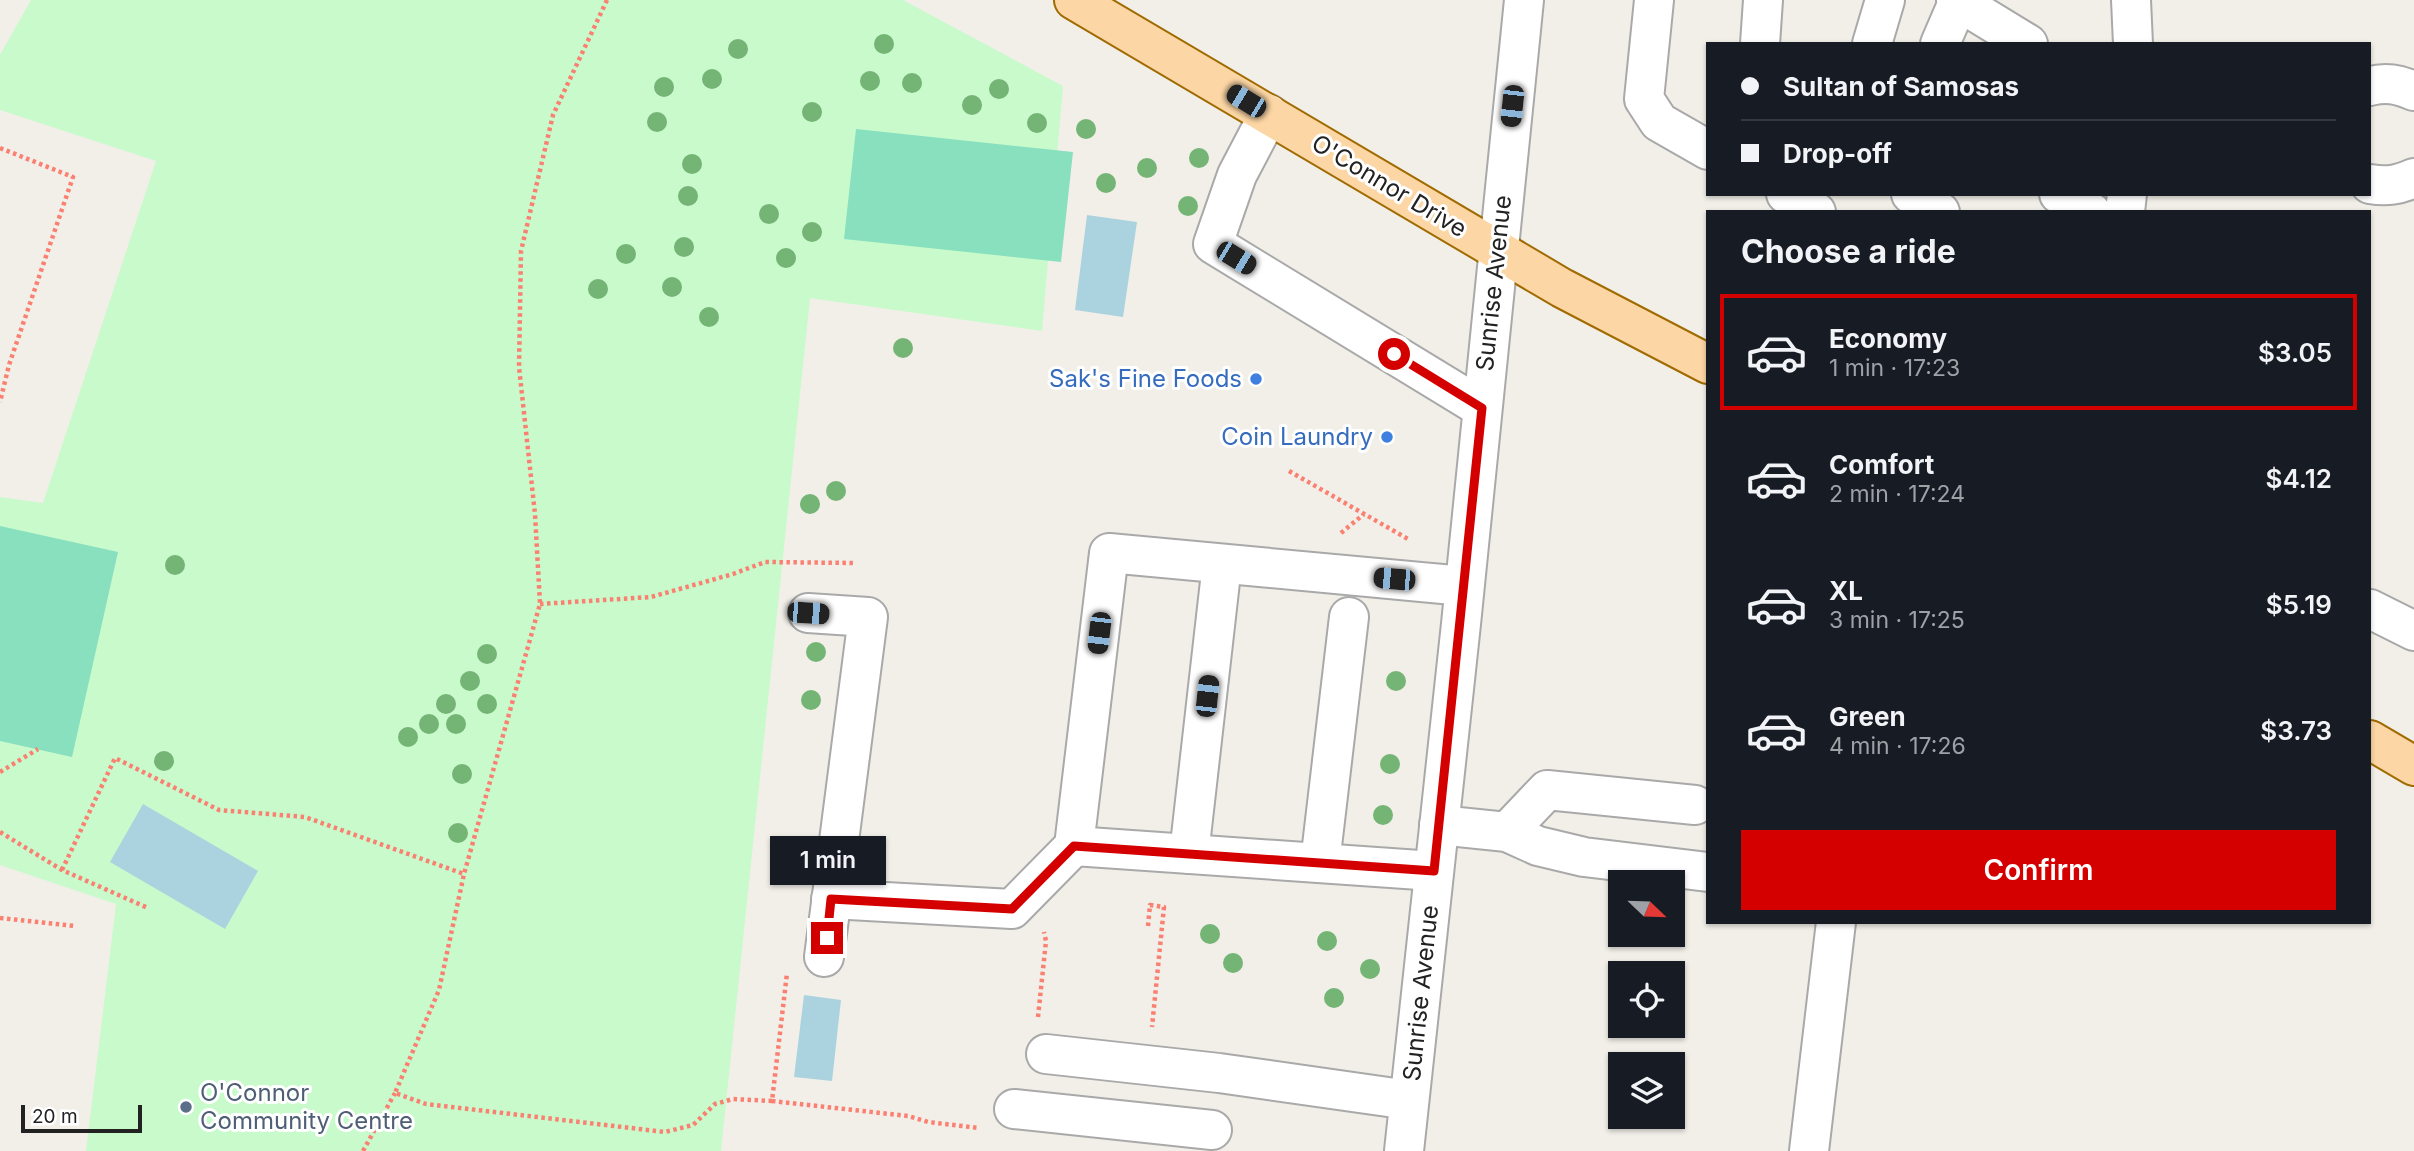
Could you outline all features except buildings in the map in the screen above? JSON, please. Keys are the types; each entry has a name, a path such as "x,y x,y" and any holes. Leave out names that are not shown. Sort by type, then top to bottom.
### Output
{"main road":[{"name":"O'Connor Drive","path":"1074,0 1562,288 1706,364"},
{"path":"2371,741 2414,766"}],"street":[{"name":"Sunrise Avenue","path":"1404,1151 1524,0"},
{"path":"1654,0 1644,99 1659,122 1706,149"},
{"path":"1760,42 1763,0"},
{"path":"1873,42 1885,0"},
{"path":"1941,42 1957,0 2025,42"},
{"path":"2131,0 2133,42"},
{"path":"2371,86 2383,82 2414,91"},
{"path":"1269,114 1237,174 1213,244 1482,408"},
{"path":"2371,184 2383,187 2414,178"},
{"path":"1789,196 1813,210"},
{"path":"1914,196 1937,210"},
{"path":"2063,196 2087,210"},
{"path":"831,899 1012,909 1074,846 1109,553 1464,586"},
{"path":"1189,854 1222,564"},
{"path":"2371,609 2414,631"},
{"path":"808,613 868,617 824,957"},
{"path":"1320,863 1349,617"},
{"path":"1507,832 1546,790 1695,805"},
{"path":"1439,825 1507,832 1538,846 1584,857 1706,872"},
{"path":"1074,846 1434,871"},
{"path":"1809,1151 1836,924"},
{"path":"1041,1041 1219,1073 1409,1100"},
{"path":"1014,1109 1211,1140 1219,1073"}],"path":[{"path":"363,1151 395,1093 439,990 464,874 540,604 535,514 519,367 521,251 553,115 607,0"},
{"path":"0,148 73,177 1,389 0,402"},
{"path":"1289,471 1410,540"},
{"path":"540,604 651,597 765,562 855,563"},
{"path":"0,772 38,749"},
{"path":"62,870 115,758 219,810 305,817 464,874"},
{"path":"0,832 62,870 148,908"},
{"path":"1025,896 1039,917 1046,941 1041,1041"},
{"path":"1148,926 1150,905 1164,907"},
{"path":"0,918 75,926"},
{"path":"772,1101 788,967"},
{"path":"395,1093 426,1104 665,1132 692,1125 715,1104 733,1099 908,1116 928,1122"}],"green space":[{"path":"31,0 903,0 1063,86 1042,331 810,298 721,1151 86,1151 116,904 0,865 0,497 43,503 156,161 0,110 0,55"},
{"path":"856,129 1073,152 1061,262 844,239"},
{"path":"0,526 118,552 72,757 0,741"}],"water":[{"path":"1087,215 1137,222 1123,317 1075,310"},
{"path":"143,804 258,871 225,929 110,862"},
{"path":"804,995 841,1000 832,1081 794,1077"}],"place":[{"name":"Sak's Fine Foods","path":"1256,379"},
{"name":"Coin Laundry","path":"1387,437"},
{"name":"O'Connor Community Centre","path":"186,1107"}],"route":[{"path":"827,938 831,899 1012,909 1074,846 1434,871 1482,408 1394,354"}]}
